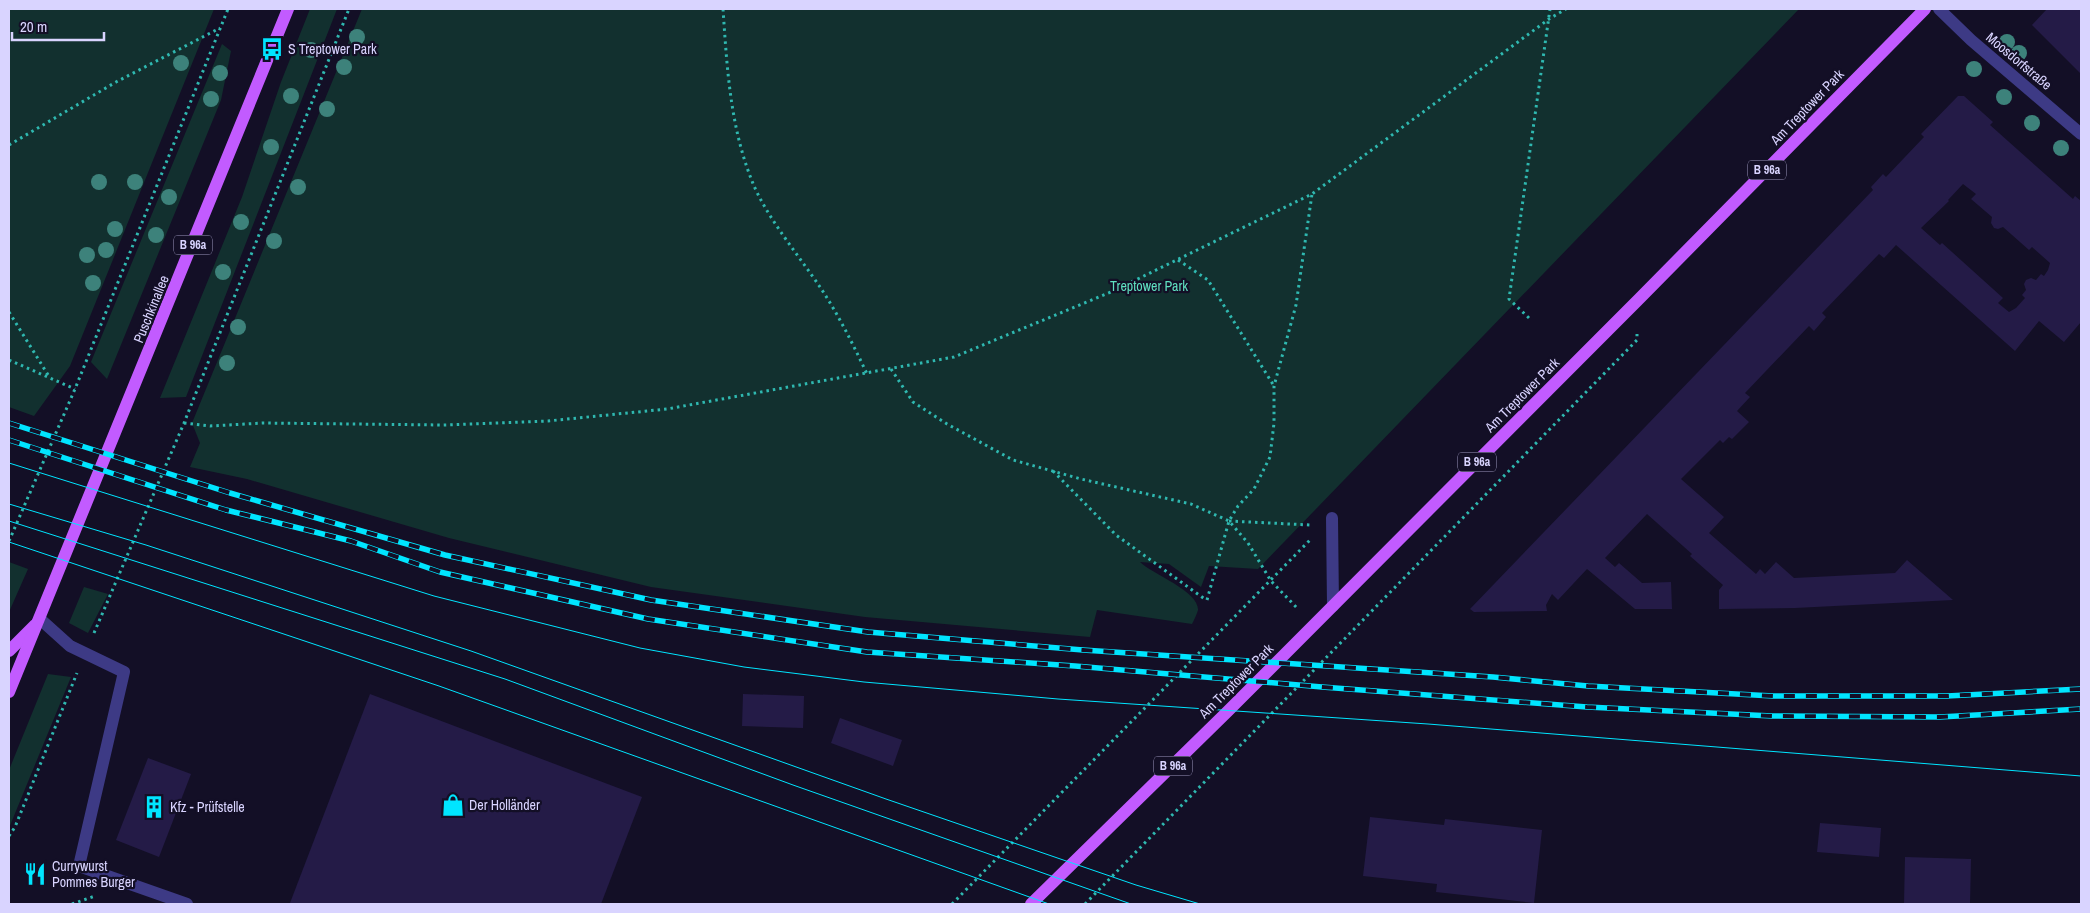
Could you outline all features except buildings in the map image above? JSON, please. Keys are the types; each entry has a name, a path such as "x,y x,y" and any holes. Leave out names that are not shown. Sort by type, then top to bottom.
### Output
{"main road":[{"name":"Puschkinallee","path":"9,692 288,9"},
{"name":"Am Treptower Park","path":"1031,904 1333,606 1925,9"},
{"name":"Puschkinallee","path":"9,651 40,619"}],"street":[{"name":"Moosdorfstraße","path":"1939,9 1971,40 2081,134"},
{"path":"1328,522 1333,606"},
{"path":"40,619 70,646 124,672 79,866 187,904"}],"path":[{"path":"9,540 75,389 228,9"},
{"path":"9,836 15,827 85,654 184,423 349,9"},
{"path":"723,9 731,100 740,143 752,182 771,215 826,296 848,334 867,374"},
{"path":"1529,318 1509,299 1550,9"},
{"path":"184,423 210,426 263,423 443,425 548,421 667,409 954,357 1111,292 1312,194 1549,19 1566,9"},
{"path":"9,145 116,82 220,28"},
{"path":"1052,470 1116,535 1207,600 1228,521 1238,506 1254,489 1270,458 1274,423 1274,386 1296,305 1312,194"},
{"path":"1178,260 1208,280 1274,386"},
{"path":"1085,904 1637,340 1640,298"},
{"path":"9,312 50,378"},
{"path":"9,360 75,389"},
{"path":"891,369 913,402 946,424 1013,460 1191,504 1228,521 1248,543 1271,581"},
{"path":"1228,521 1328,522"},
{"path":"952,904 1328,522"}],"green space":[{"path":"9,9 214,9 70,366 34,416 9,407"},
{"path":"310,9 337,9 186,397 160,398 242,197 281,82"},
{"name":"Treptower Park","path":"362,9 1799,9 1258,569 1209,566 1201,587 1169,564 1140,562 1191,596 1198,610 1192,624 1097,610 1090,637 865,617 651,587 449,538 247,479 190,467 200,443 192,423"},
{"path":"222,44 231,51 221,100 107,379 91,362"},
{"path":"9,562 28,569 9,612"},
{"path":"84,587 108,594 88,633 69,623"},
{"path":"48,674 71,677 9,828 9,770"}],"tram line":[{"path":"9,463 434,596 640,648 744,667 864,682 1058,699 1428,724 2081,776"},
{"path":"9,504 146,545 471,651 886,799 1136,885 1200,904"},
{"path":"9,521 505,679 793,785 1131,904"},
{"path":"9,542 439,686 1049,904"}],"railway":[{"path":"9,423 230,493 445,555 651,600 868,632 1083,650 1493,677 1588,686 1773,696 1947,696 2081,689"},
{"path":"9,440 226,510 351,541 440,572 648,619 867,652 1075,666 1587,707 1772,716 1940,717 2081,709"}],"place":[{"name":"S Treptower Park","path":"272,49"},
{"name":"Der Holländer","path":"453,805"},
{"name":"Kfz - Prüfstelle","path":"154,807"},
{"name":"Currywurst Pommes Burger","path":"35,874"}]}
